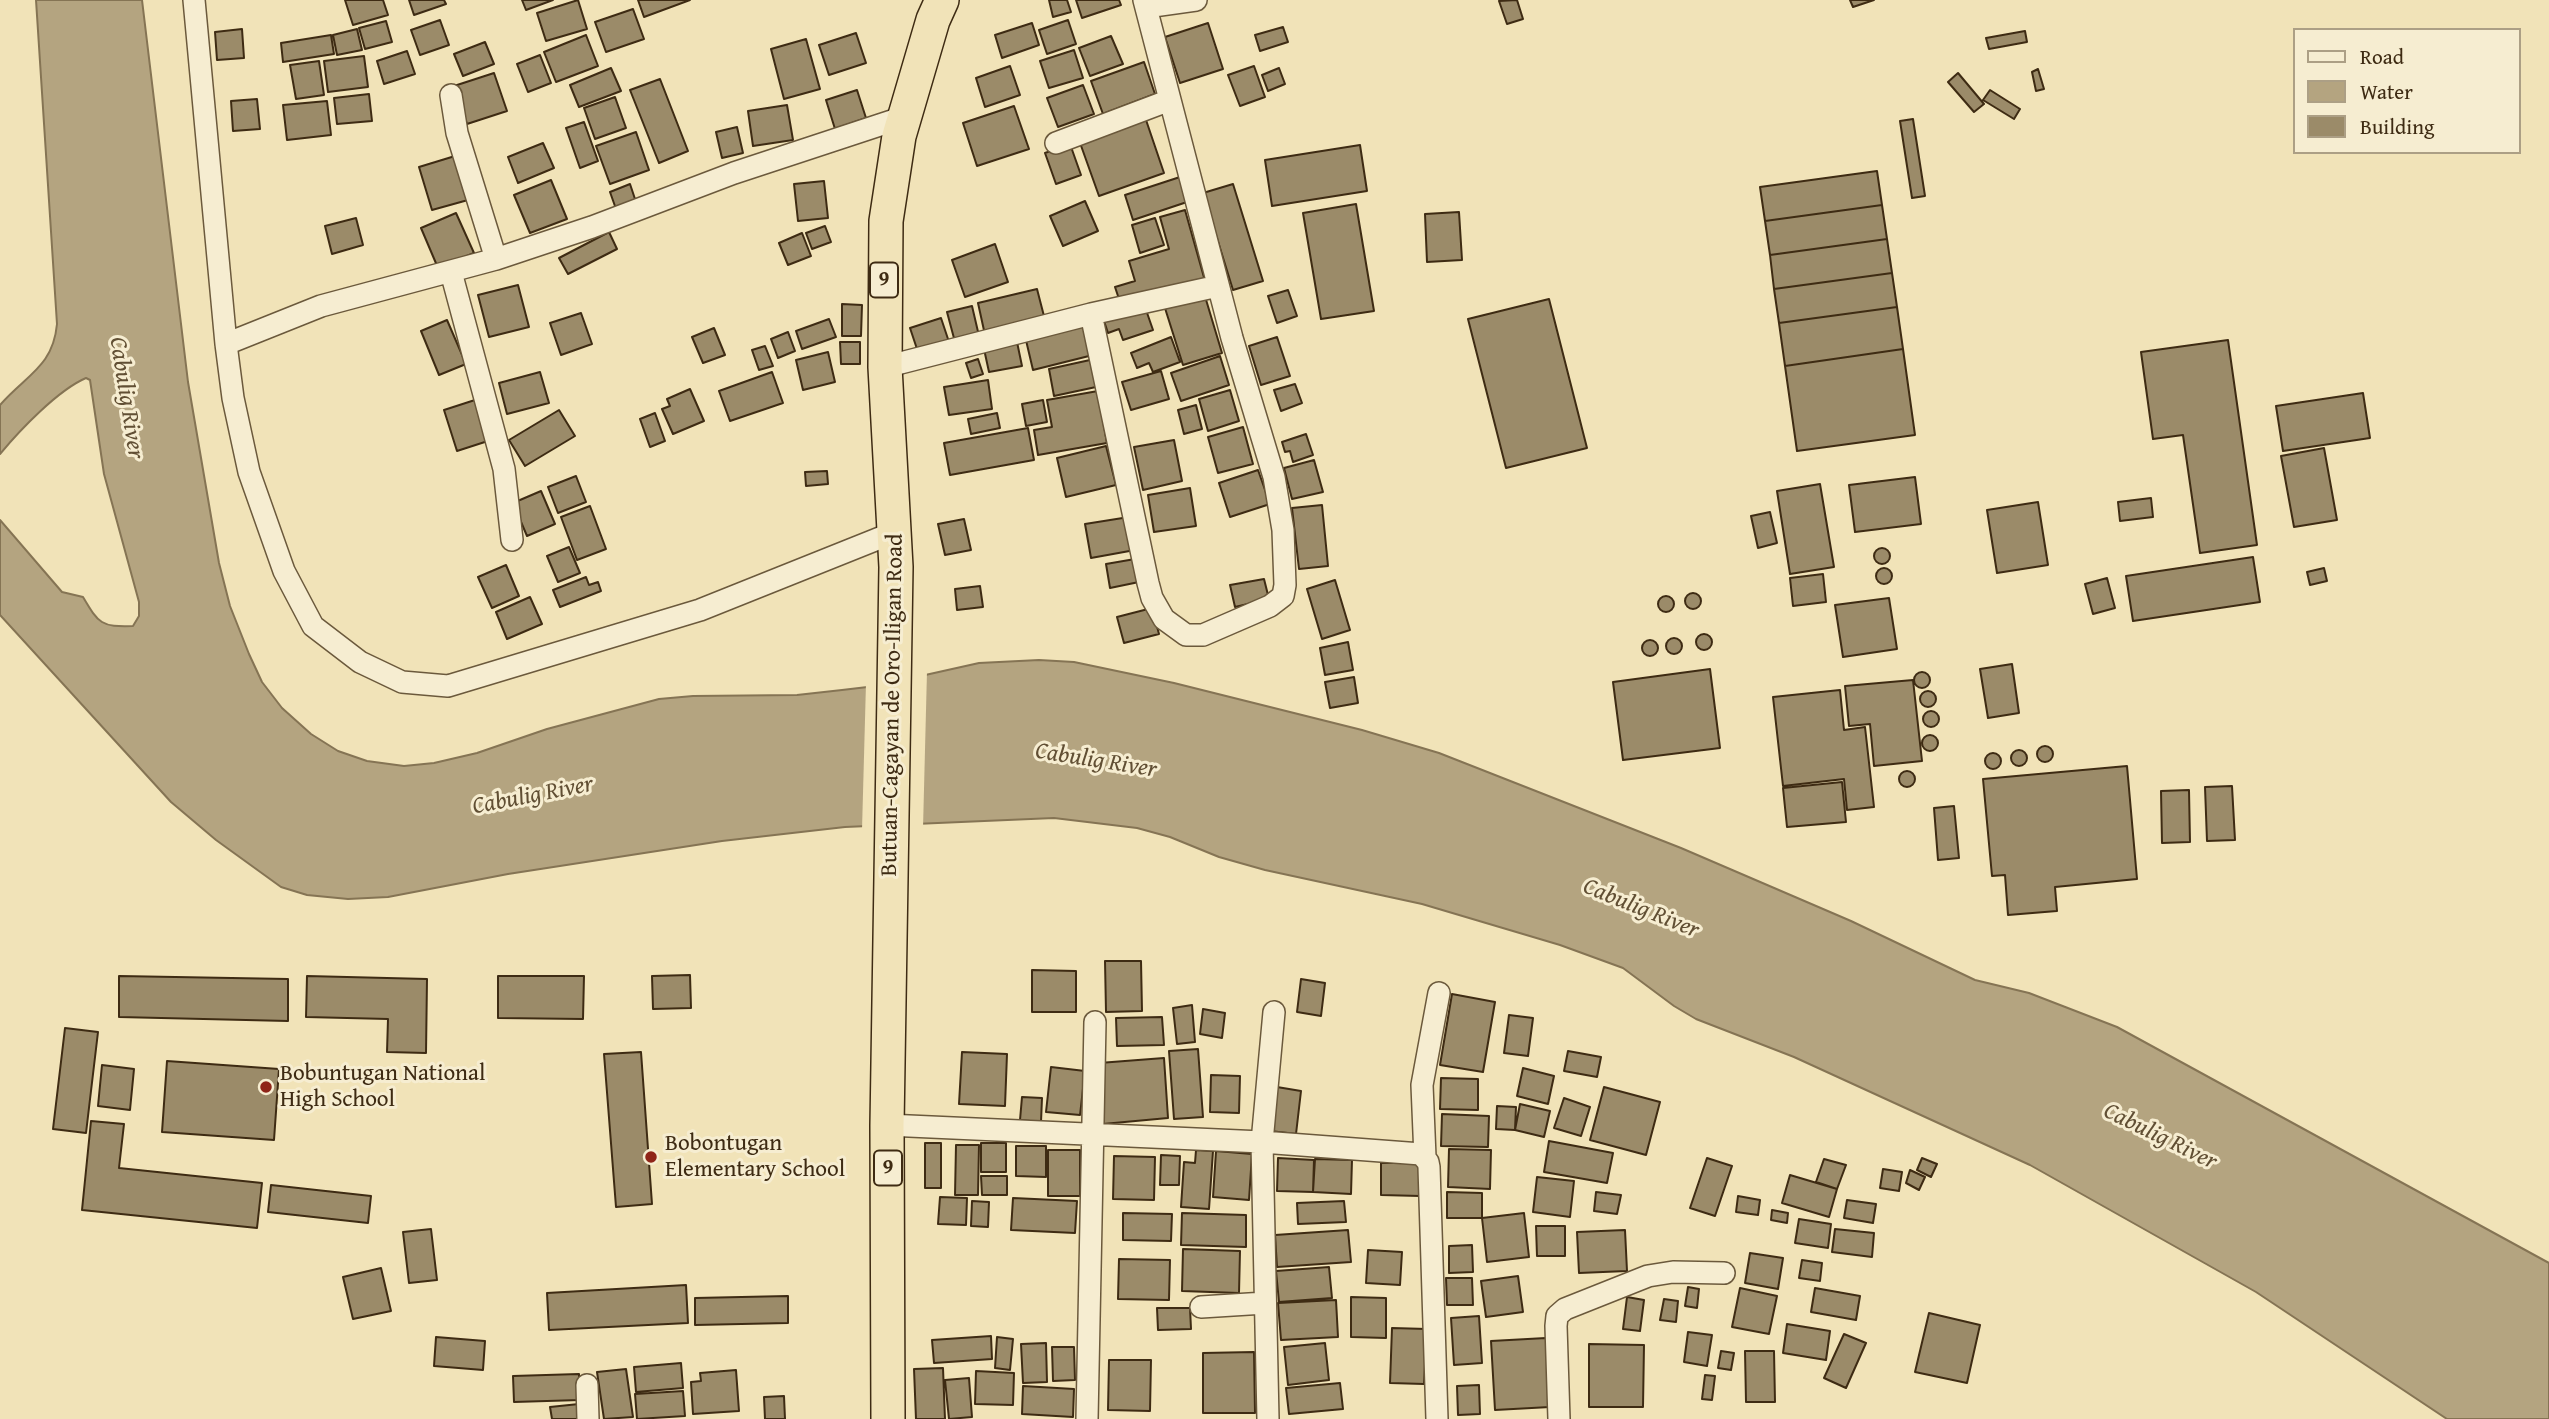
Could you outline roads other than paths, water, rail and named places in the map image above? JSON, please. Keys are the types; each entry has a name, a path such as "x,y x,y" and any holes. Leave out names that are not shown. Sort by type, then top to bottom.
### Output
{"highway":[{"name":"Butuan-Cagayan de Oro-Iligan Road","path":"888,1419 887,1125 896,568 885,367 886,221 899,136 933,20 942,0"}],"street":[{"path":"194,0 226,344 233,398 249,472 284,571 313,626 360,662 402,682 448,686 700,610 895,532"},
{"path":"1091,314 1152,598 1164,619 1186,635 1203,635 1270,606 1283,596 1285,585 1283,530 1274,477 1218,286 1145,4 1196,0"},
{"path":"451,95 457,133 496,259"},
{"path":"1056,143 1170,100"},
{"path":"226,344 321,306 496,259 592,227 734,173 904,117"},
{"path":"451,272 504,469 512,540"},
{"path":"885,367 1091,314 1218,286"},
{"path":"1437,1419 1429,1167 1424,1157 1422,1085 1439,993"},
{"path":"1268,1419 1262,1142 1274,1012"},
{"path":"1087,1419 1094,1022"},
{"path":"887,1125 1262,1142 1417,1153 1424,1157"},
{"path":"1559,1419 1556,1326 1558,1316 1565,1308 1648,1276 1673,1272 1724,1273"},
{"path":"1201,1307 1265,1303"},
{"path":"587,1385 588,1419"}],"water":[{"name":"Cabulig River","path":"36,0 142,0 188,382 219,563 230,606 262,682 282,708 311,734 338,751 367,761 404,766 434,763 477,753 547,729 659,699 797,695 876,686 979,663 1039,660 1074,662 1174,683 1362,730 1439,753 1681,848 1851,921 1975,980 2029,993 2117,1027 2549,1263 2549,1419 2447,1419 2256,1292 2030,1165 1794,1057 1696,1019 1623,968 1560,945 1422,904 1265,870 1137,828 1054,818 845,827 722,841 508,874 388,897 348,899 307,895 281,887 216,840 171,802 0,615 0,520 62,592 83,597 102,622 114,626 133,626 139,616 139,602 104,474 90,380 86,378 75,384 52,401 0,454 0,405 44,361 50,351 57,324"}],"place":[{"name":"Bobuntugan National High School","path":"266,1087"},
{"name":"Bobontugan Elementary School","path":"651,1157"}]}
